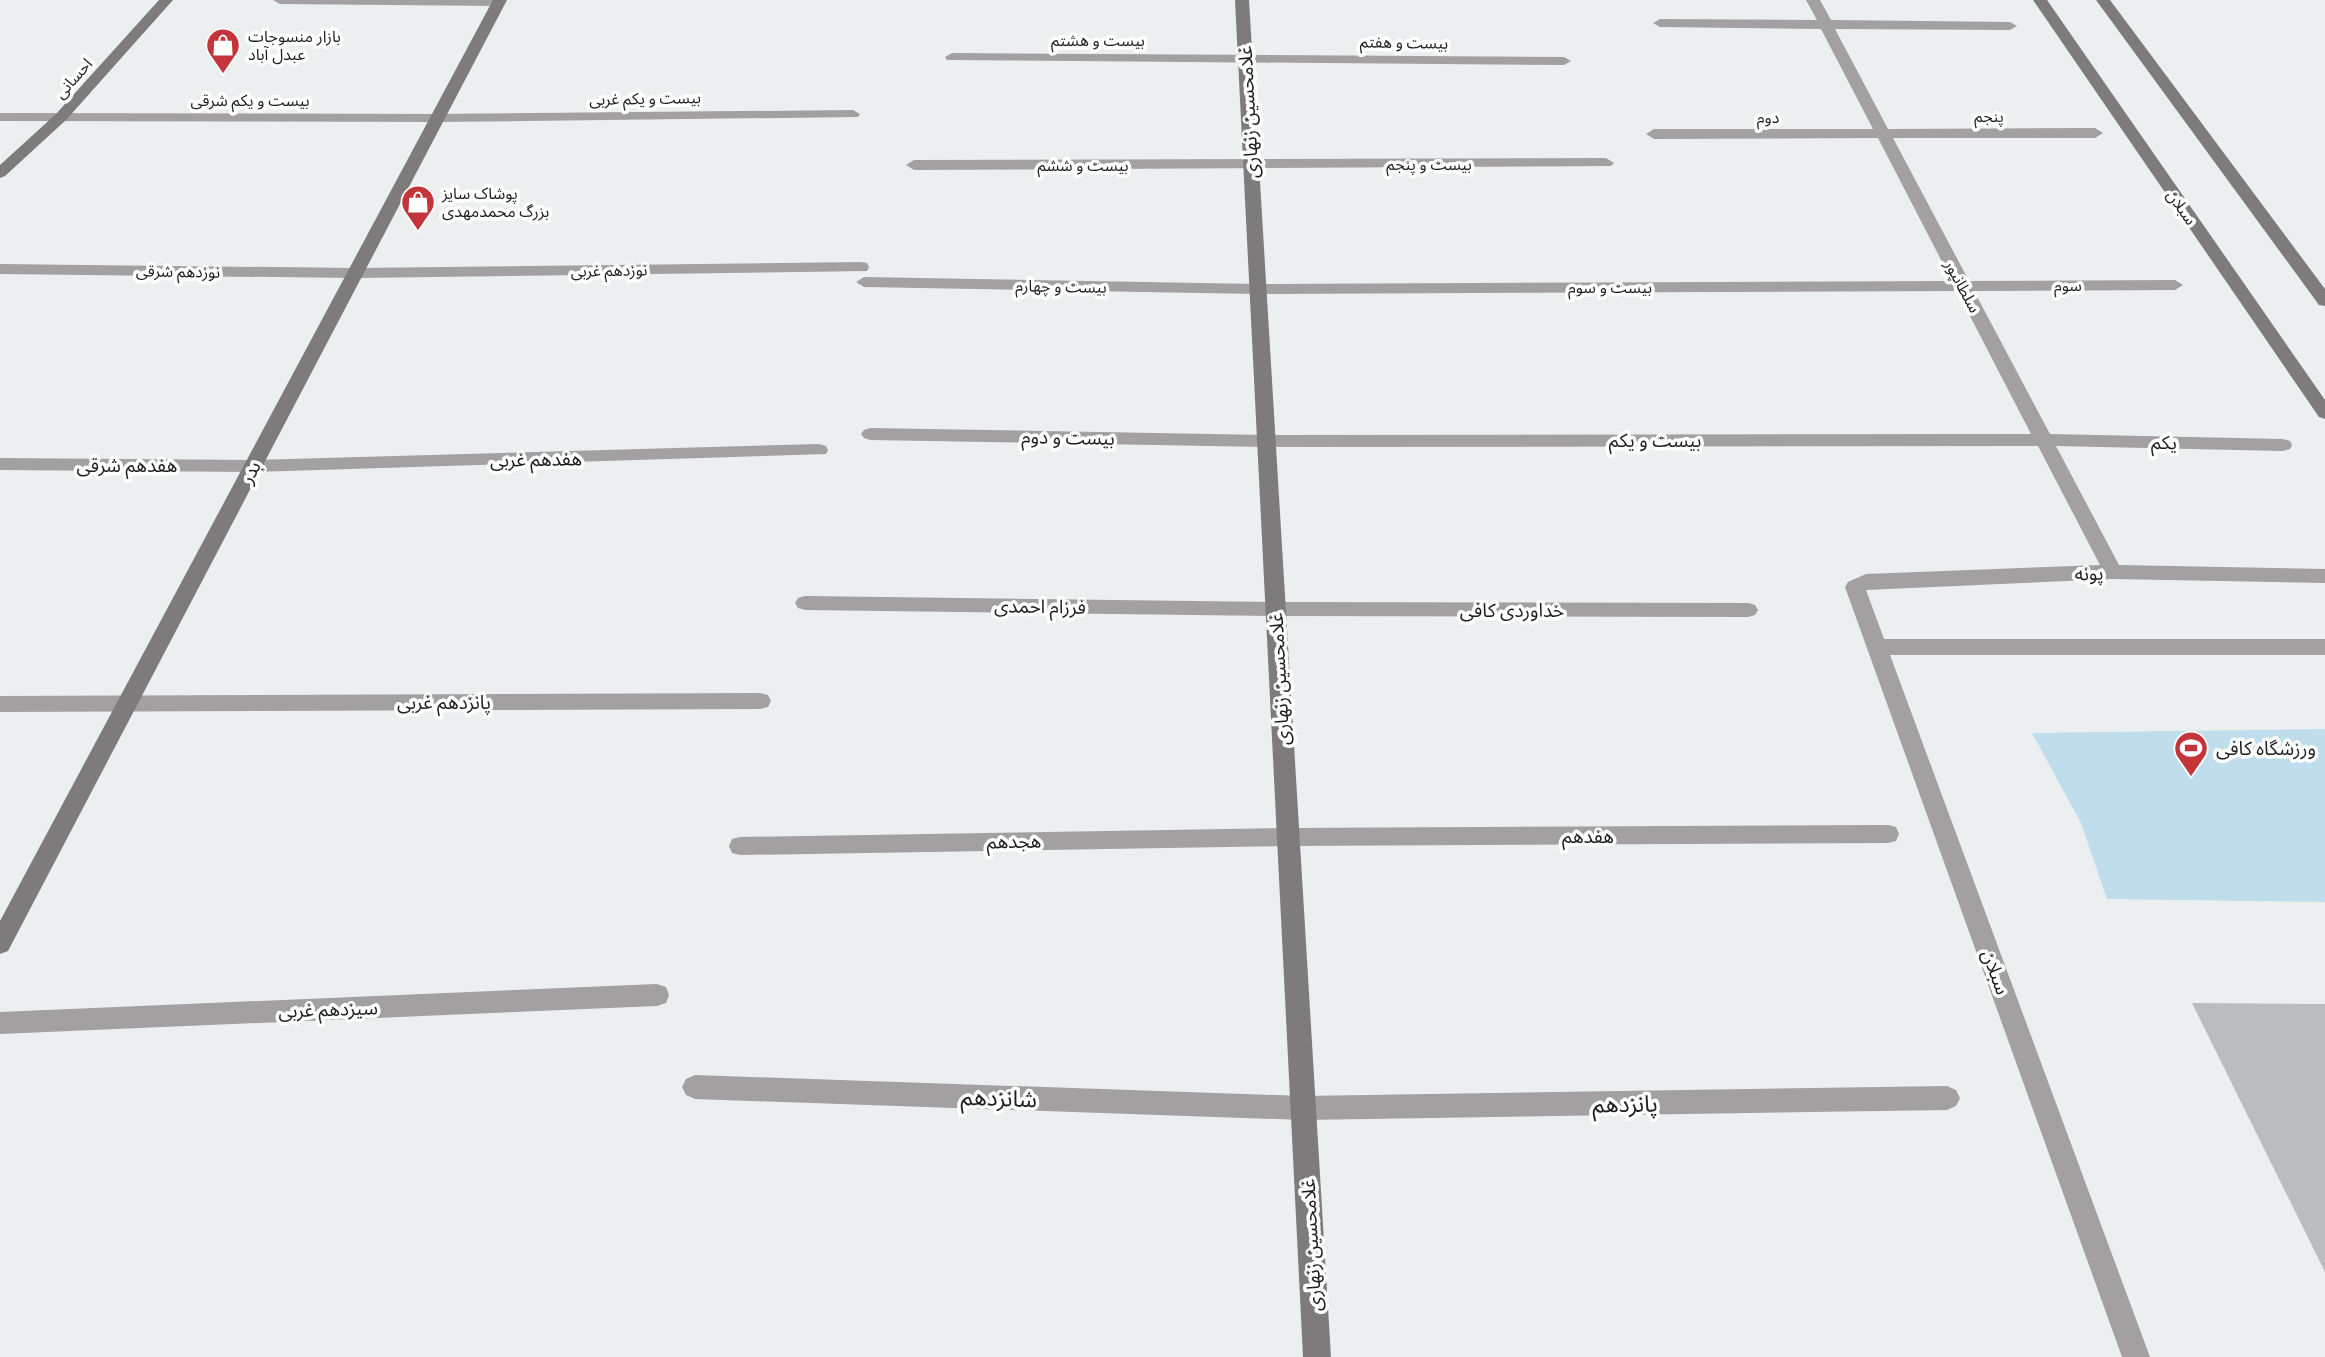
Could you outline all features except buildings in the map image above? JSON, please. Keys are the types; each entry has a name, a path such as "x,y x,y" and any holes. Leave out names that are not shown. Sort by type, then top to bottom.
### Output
{"street":[{"name":"احسانی","path":"0,173 61,117 166,0"},
{"path":"280,0 500,1"},
{"name":"غلامحسین زنهاری","path":"1242,0 1317,1357"},
{"name":"سلطانپور","path":"1812,0 2113,572"},
{"name":"سبلان","path":"2040,0 2325,413"},
{"path":"2104,0 2325,301"},
{"name":"بدر","path":"0,944 500,1"},
{"path":"1660,23 2010,26"},
{"name":"بیست و هشتم","path":"952,57 1245,57"},
{"name":"بیست و هفتم","path":"1245,57 1564,61"},
{"name":"بیست و یکم غربی","path":"438,118 853,114"},
{"path":"0,117 61,117"},
{"name":"بیست و یکم شرقی","path":"61,117 438,118"},
{"name":"پنجم","path":"1883,134 2095,133"},
{"name":"دوم","path":"1654,134 1883,134"},
{"name":"بیست و پنجم","path":"1251,165 1606,163"},
{"name":"بیست و ششم","path":"914,165 1251,165"},
{"name":"نوزدهم شرقی","path":"0,269 356,273"},
{"name":"نوزدهم غربی","path":"356,273 863,275"},
{"name":"بیست و چهارم","path":"863,275 1258,289"},
{"name":"سوم","path":"1962,285 2175,285"},
{"name":"بیست و سوم","path":"1258,289 1962,285"},
{"name":"بیست و دوم","path":"870,434 1266,441"},
{"name":"بیست و یکم","path":"1266,441 2044,440"},
{"name":"یکم","path":"2044,440 2283,445"},
{"name":"هفدهم غربی","path":"253,466 819,450"},
{"name":"هفدهم شرقی","path":"0,464 253,466"},
{"name":"پونه","path":"1855,587 1866,581 2113,572 2325,576"},
{"name":"سبلان","path":"1855,587 2136,1357"},
{"name":"فرزام احمدی","path":"804,603 1275,609"},
{"name":"خداوردی کافی","path":"1275,609 1748,610"},
{"path":"1878,647 2325,647"},
{"name":"پانزدهم غربی","path":"0,704 760,701"},
{"name":"هفدهم","path":"1288,836 1888,834"},
{"name":"هجدهم","path":"740,846 1288,836"},
{"name":"سیزدهم غربی","path":"0,1024 657,995"},
{"name":"شانزدهم","path":"695,1087 1303,1108"},
{"name":"پانزدهم","path":"1303,1108 1947,1098"}],"shaded area":[{"name":"ورزشگاه کافی","path":"2325,729 2325,902 2107,899 2081,823 2032,733"}],"place":[{"name":"بازار منسوجات عبدل آباد","path":"223,75"},
{"name":"پوشاک سایز بزرگ محمدمهدی","path":"418,232"},
{"name":"ورزشگاه کافی","path":"2191,778"}]}
